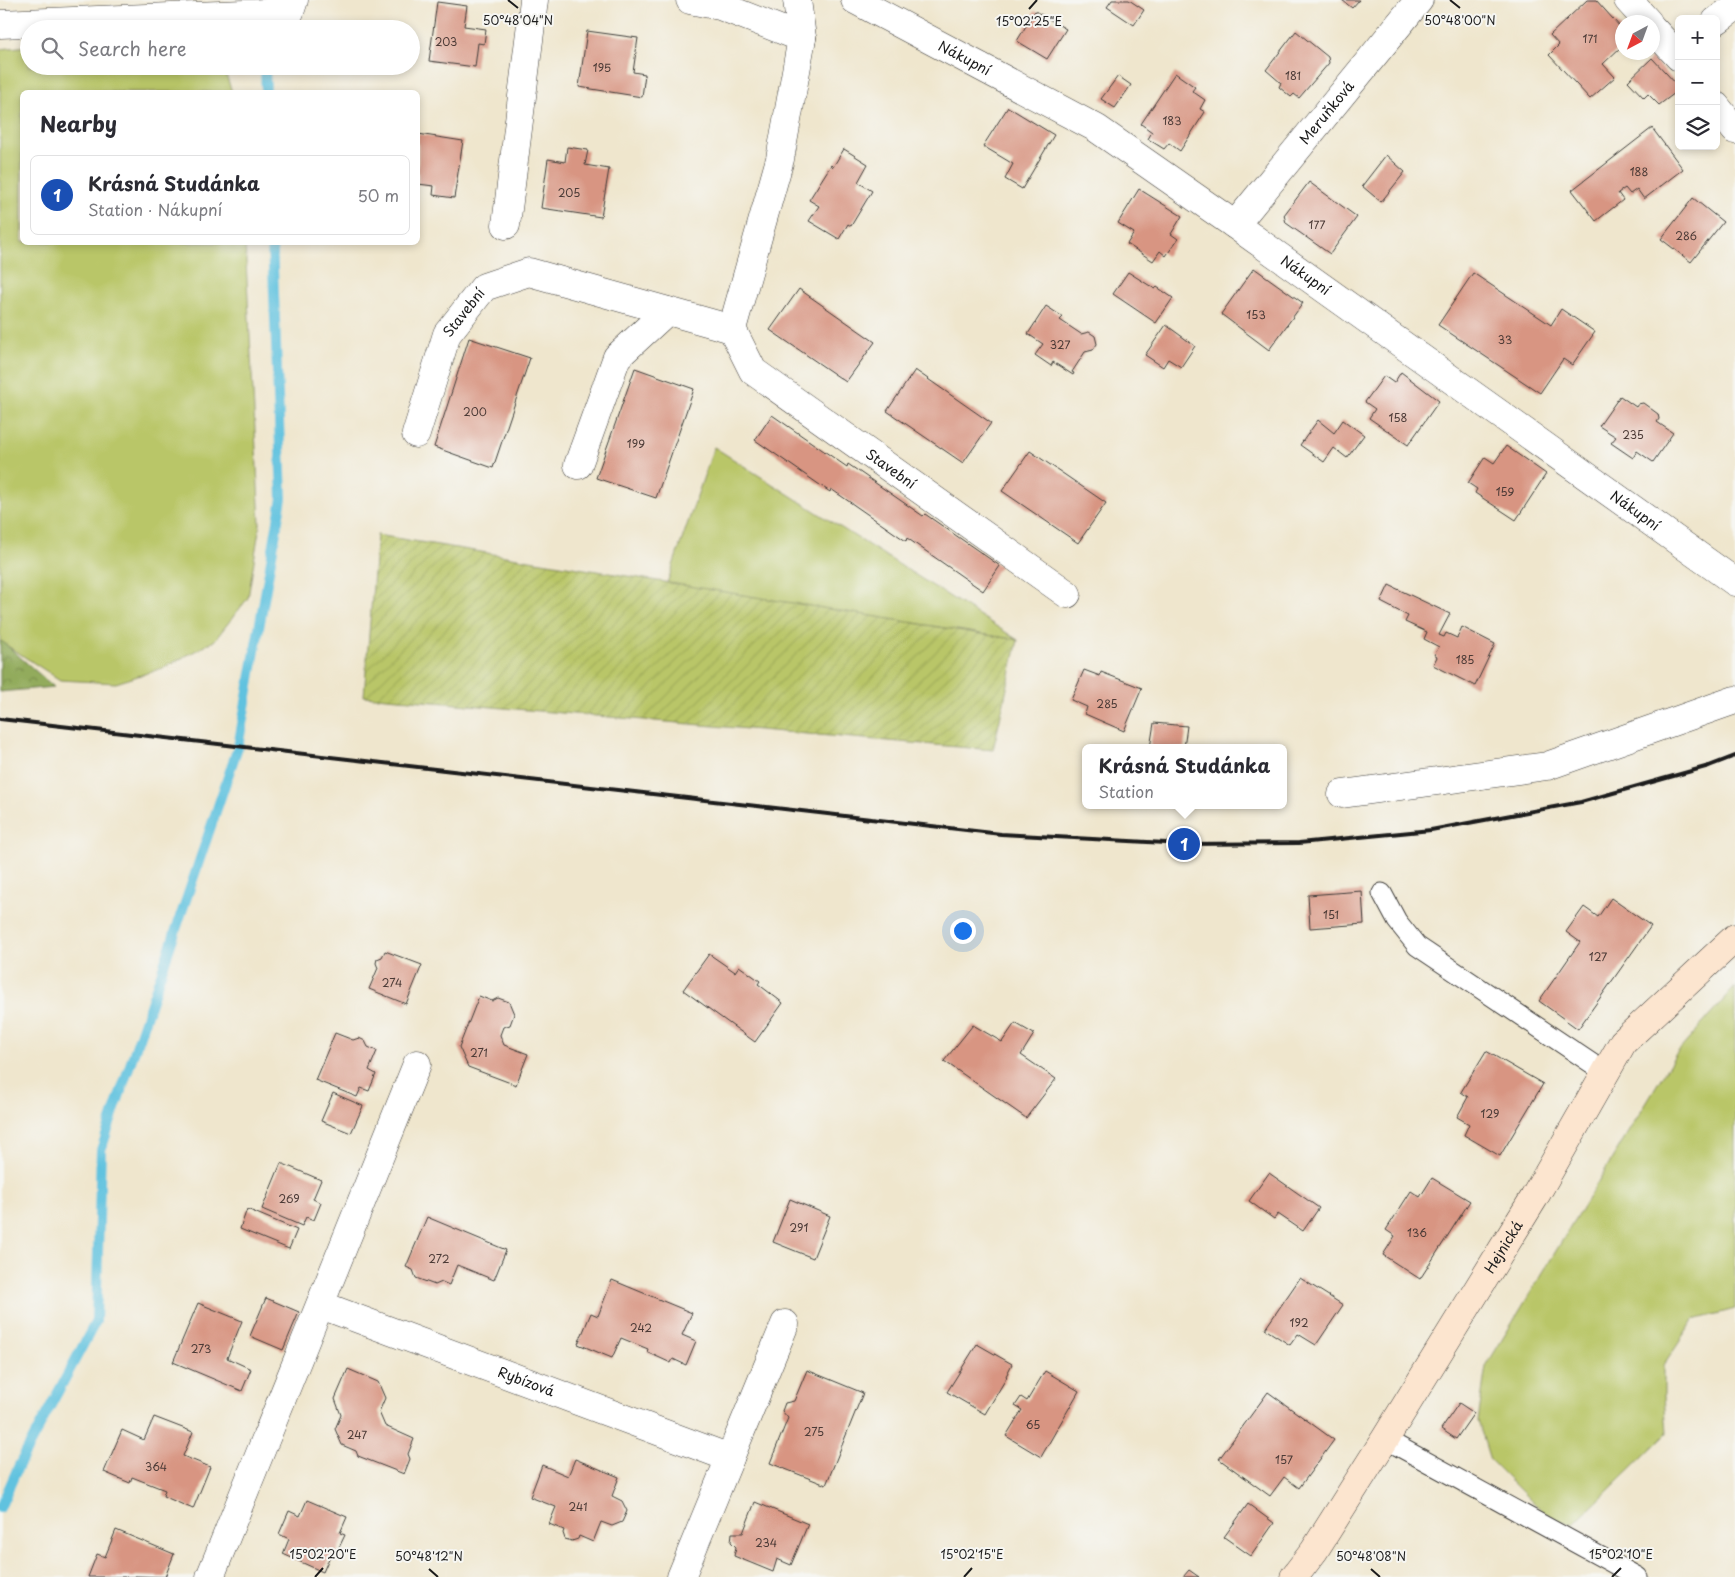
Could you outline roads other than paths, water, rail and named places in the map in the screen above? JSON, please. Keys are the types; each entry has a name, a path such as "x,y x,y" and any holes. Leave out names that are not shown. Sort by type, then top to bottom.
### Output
{"main road":[{"name":"Hejnická","path":"1294,1577 1314,1551 1385,1439 1534,1198 1623,1042 1735,938"}],"street":[{"path":"97,20 290,12 294,0"},
{"path":"506,225 534,0"},
{"path":"690,0 720,6 802,38"},
{"path":"732,328 780,159 802,38 797,0"},
{"name":"Nákupní","path":"855,0 1096,128 1735,582"},
{"name":"Meruňková","path":"1235,225 1419,0"},
{"path":"1628,0 1642,15"},
{"path":"1720,18 1735,7"},
{"path":"0,24 20,23"},
{"path":"1660,36 1675,51"},
{"path":"1720,111 1735,130"},
{"name":"Stavební","path":"416,434 447,334 484,287 529,272 667,312 732,328 753,371 1067,594"},
{"path":"578,465 617,357 667,312"},
{"path":"1342,794 1547,766 1735,700"},
{"path":"210,1577 417,1064"},
{"name":"Rybízová","path":"321,1305 730,1458"},
{"path":"681,1577 785,1324"}],"lane":[{"path":"1382,893 1397,921 1417,946 1606,1073"},
{"path":"1385,1439 1638,1577"}],"waterway":[{"path":"265,75 266,90"},
{"path":"0,1508 19,1465 96,1321 101,1150 238,747 282,498 272,245"}],"railway":[{"path":"0,719 1001,834 1184,844 1299,843 1431,830 1581,802 1709,766 1735,756"}],"place":[{"name":"Krásná Studánka","path":"1184,844"}]}
